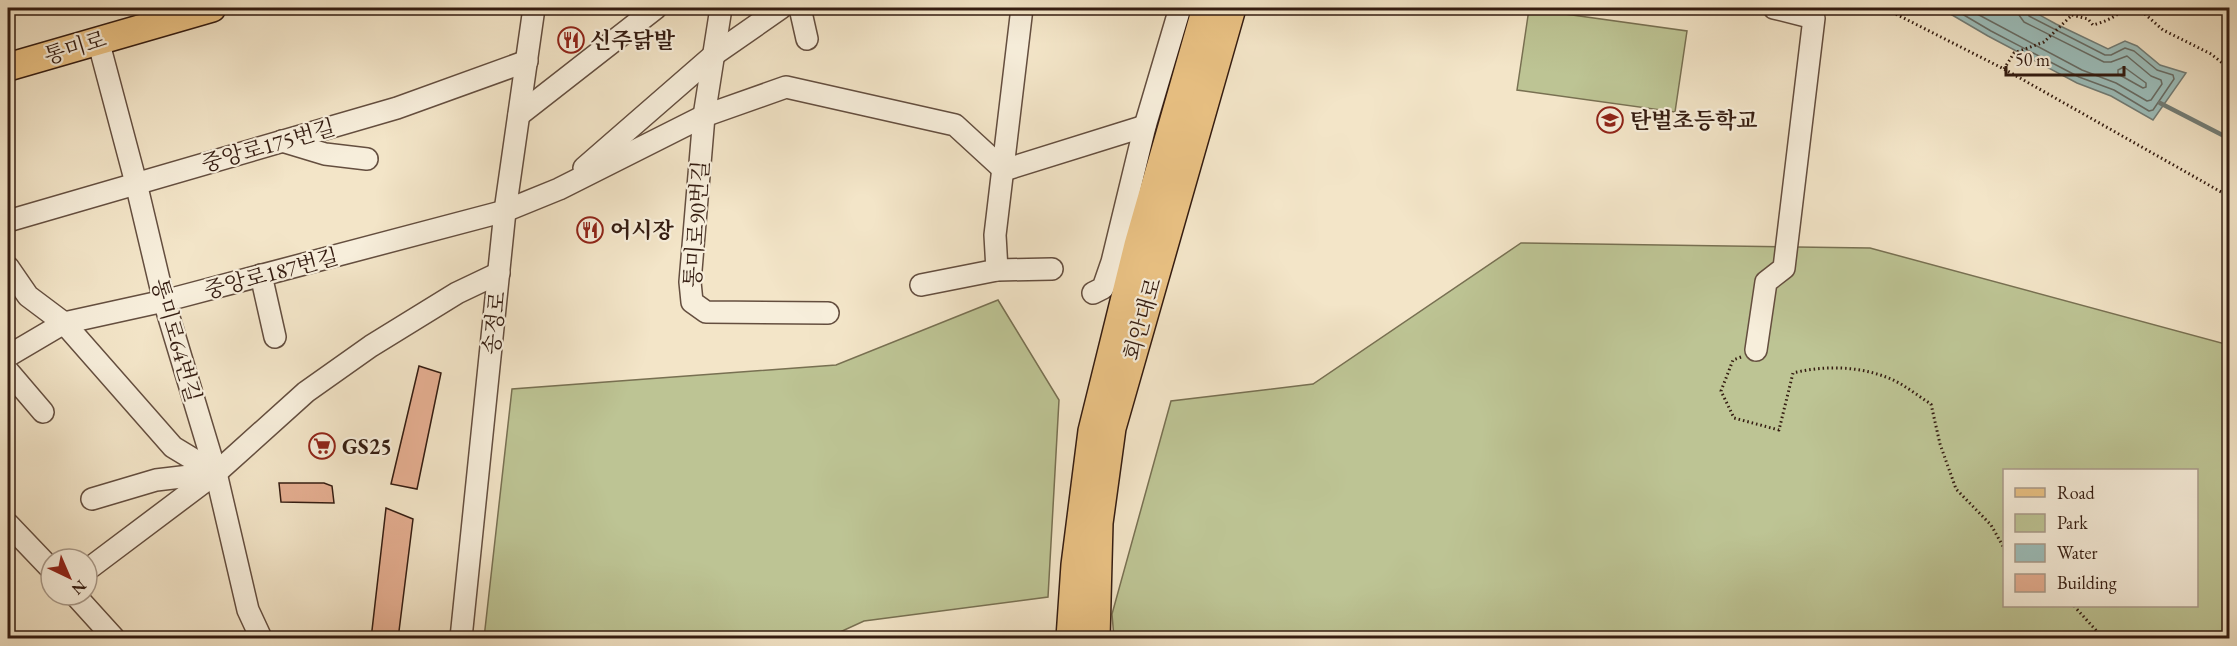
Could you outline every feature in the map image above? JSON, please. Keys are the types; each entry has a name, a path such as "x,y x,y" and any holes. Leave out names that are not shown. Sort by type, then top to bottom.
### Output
{"main road":[{"name":"통미로","path":"8,48 145,8"},
{"name":"통미로","path":"8,67 212,8"},
{"name":"회안대로","path":"1070,639 1075,565 1092,431 1138,245 1206,8"},
{"name":"회안대로","path":"1096,639 1099,523 1112,428 1232,8"}],"street":[{"name":"송정로","path":"460,639 505,211 534,8"},
{"path":"519,115 656,8"},
{"name":"통미로90번길","path":"722,8 704,116 690,282 692,302 706,312 828,313"},
{"path":"559,189 715,54 781,8"},
{"path":"800,8 807,39"},
{"path":"997,270 995,235 1022,8"},
{"path":"1093,293 1103,288 1112,262 1145,126 1180,8"},
{"path":"1756,350 1766,282 1784,268 1814,18 1774,8"},
{"name":"통미로64번길","path":"98,40 164,301 216,473 248,610 261,639"},
{"name":"중앙로175번길","path":"8,221 397,108 527,61"},
{"path":"559,189 704,116 786,87 955,125 1004,170"},
{"path":"1004,170 1145,126"},
{"path":"282,141 325,154 367,159"},
{"name":"중앙로187번길","path":"8,356 64,323 164,301 505,211 559,189"},
{"path":"8,267 28,296 64,323 173,447 216,473"},
{"path":"921,285 997,270 1052,269"},
{"path":"99,561 216,473 306,392 371,346 457,293 499,273"},
{"path":"261,275 275,337"},
{"path":"8,371 43,412"},
{"path":"92,499 156,480 216,473"},
{"path":"8,524 39,556"},
{"path":"86,607 114,639"}],"path":[{"path":"8,10 18,8"},
{"path":"1884,8 1891,9 2004,69 2229,197"},
{"path":"2069,8 2072,15"},
{"path":"2072,15 2088,19 2093,25 2121,12 2124,8"},
{"path":"2138,8 2168,34 2211,54 2229,69"},
{"path":"2004,69 2014,53 2044,42 2072,15"},
{"path":"1756,350 1733,360 1721,391 1734,418 1779,430 1793,373 1845,367 1891,379 1931,404 1940,444 1956,489 1991,525 2003,546"},
{"path":"2075,607 2103,639"}],"green space":[{"path":"1529,9 1687,31 1675,112 1517,90"},
{"path":"1521,243 1870,248 2229,345 2229,638 1114,638 1112,614 1171,401 1313,384"},
{"path":"998,300 1059,400 1048,597 864,621 827,638 484,638 512,389 836,365"}],"water":[{"path":"1933,8 2027,8 2108,49 2125,41 2137,46 2160,65 2186,73 2153,120 2111,96 2077,83 1947,12"}],"building":[{"path":"419,366 441,373 417,489 391,484"},
{"path":"279,483 324,483 332,486 334,503 281,502"},
{"path":"386,508 413,519 398,639 371,639"}],"waterway":[{"path":"2160,103 2230,139"}],"place":[{"name":"신주닭발","path":"571,40"},
{"name":"탄벌초등학교","path":"1610,120"},
{"name":"어시장","path":"590,230"},
{"name":"GS25","path":"322,446"}]}
